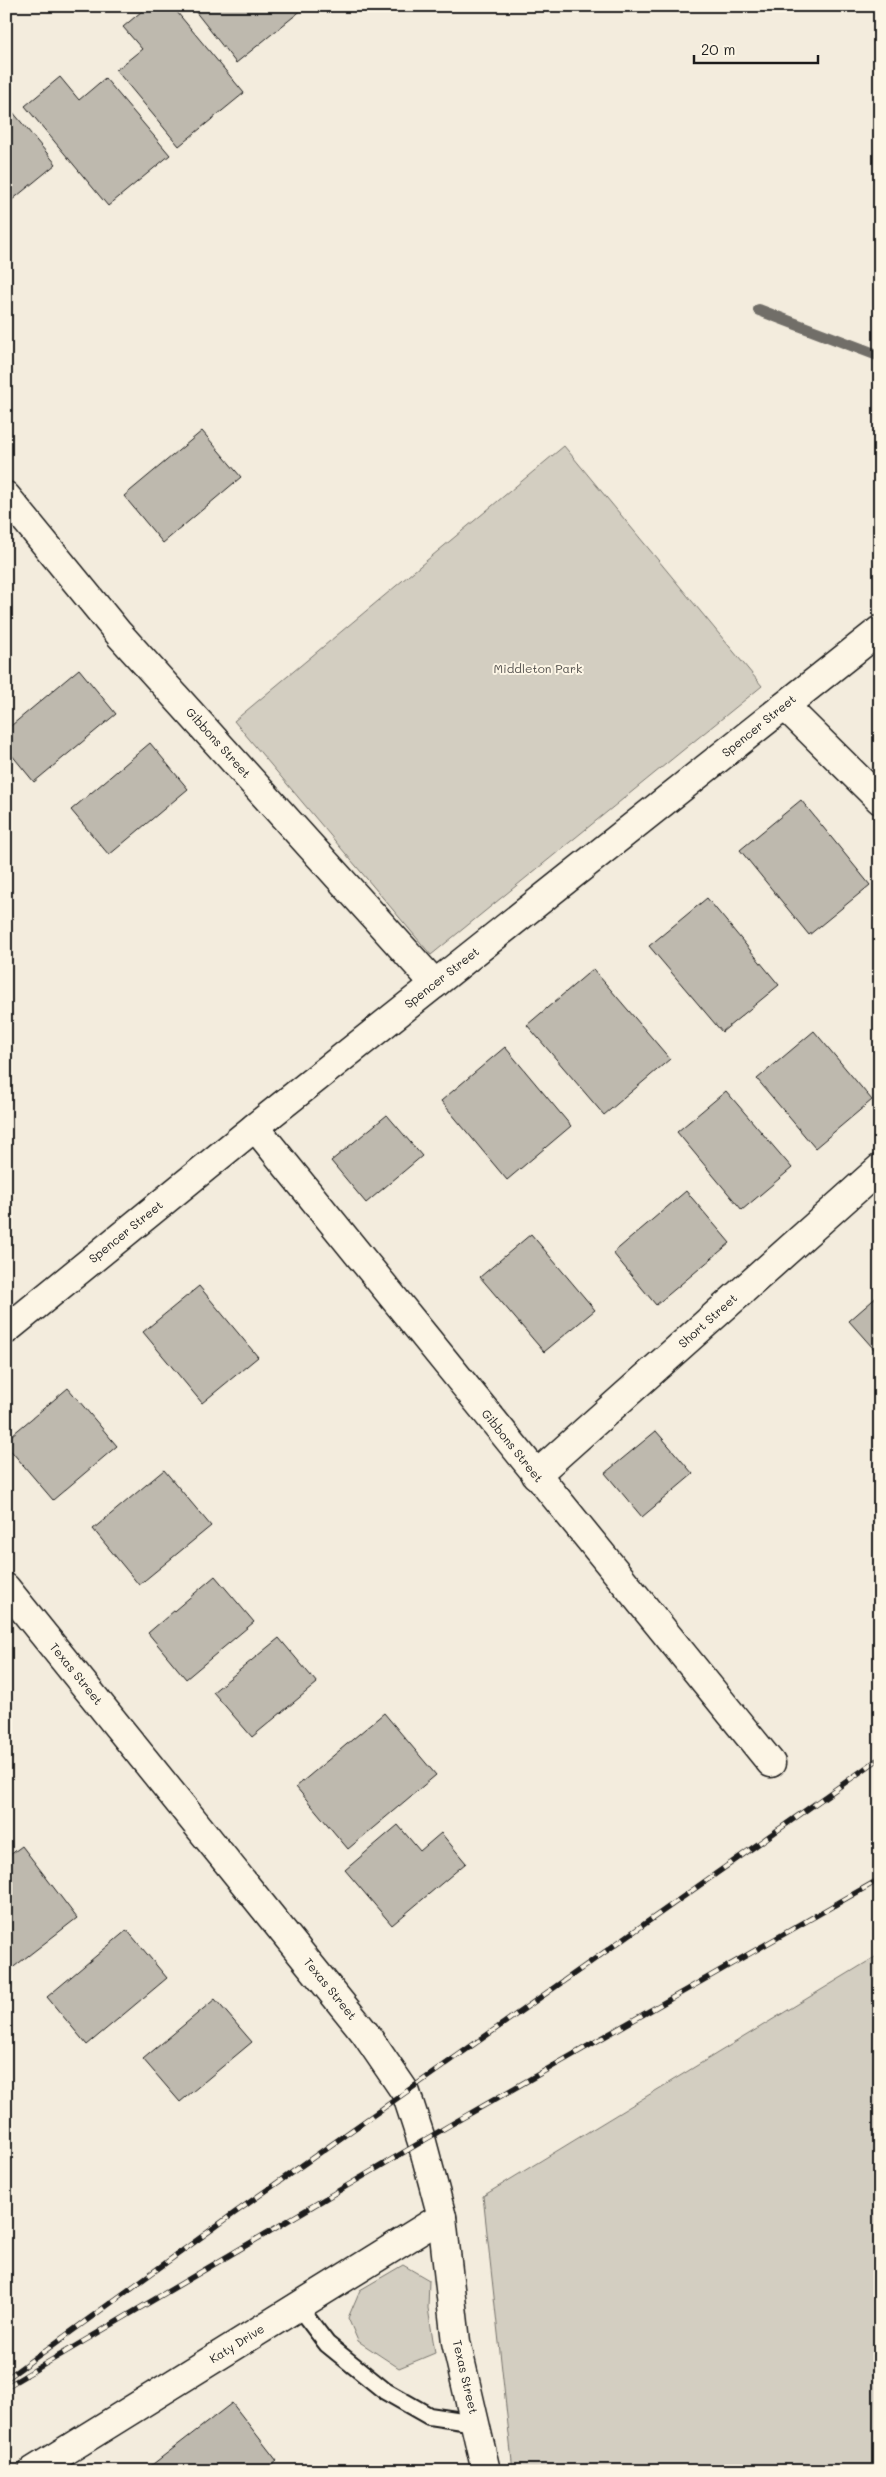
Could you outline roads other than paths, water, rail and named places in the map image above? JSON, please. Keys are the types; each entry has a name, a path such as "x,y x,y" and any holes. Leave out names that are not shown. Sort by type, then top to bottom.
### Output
{"street":[{"name":"Gibbons Street","path":"6,496 119,634 435,984"},
{"name":"Spencer Street","path":"6,1330 255,1126 880,630"},
{"path":"785,706 880,800"},
{"name":"Gibbons Street","path":"255,1126 771,1763"},
{"name":"Short Street","path":"536,1475 880,1168"},
{"name":"Texas Street","path":"6,1588 370,2041 406,2093 422,2142 442,2217 456,2342 486,2471"},
{"name":"Katy Drive","path":"33,2471 442,2217"}],"lane":[{"path":"298,2306 327,2344 385,2391 429,2416 475,2423"}],"waterway":[{"path":"759,310 880,356"}],"railway":[{"path":"6,2379 233,2214 880,1758"},
{"path":"6,2387 450,2125 880,1879"}],"park label":[{"name":"Middleton Park","path":"538,669"}]}
